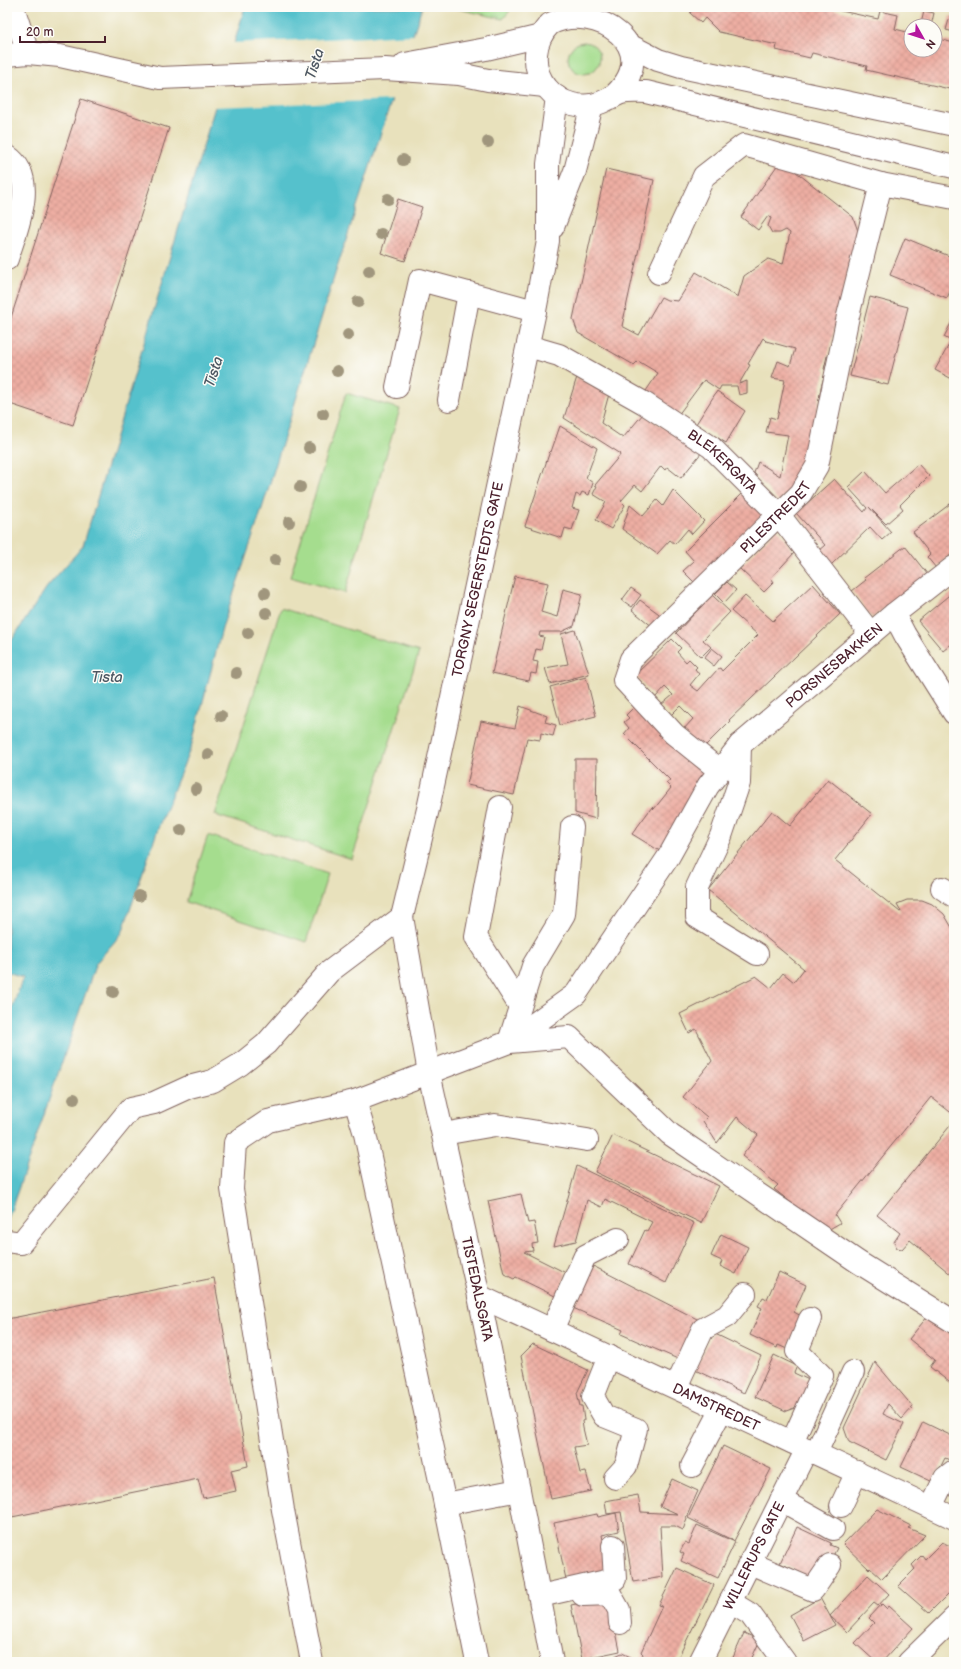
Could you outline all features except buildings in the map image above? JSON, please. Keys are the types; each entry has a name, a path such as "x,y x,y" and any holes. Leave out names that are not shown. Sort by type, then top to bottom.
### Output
{"street":[{"path":"13,7 17,54 87,60 160,78 385,69 435,65 486,49 541,36"},
{"path":"551,92 538,70 536,61 537,48 541,36 554,20 564,11 592,10 616,15 628,37 631,46 632,65 630,75 625,84 601,102"},
{"path":"631,46 658,60 681,67 954,125"},
{"path":"435,65 459,74 551,92 574,105 601,102 622,92 646,92 954,167"},
{"name":"TORGNY SEGERSTEDTS GATE","path":"402,917 428,809 528,346 548,241 548,164 551,92"},
{"name":"TORGNY SEGERSTEDTS GATE","path":"548,241 601,102"},
{"path":"659,273 704,176 744,145 881,184 954,198"},
{"path":"7,156 13,160 24,182 22,212 7,259"},
{"name":"PILESTREDET","path":"714,778 624,680 632,659 779,515 801,492 817,466 848,316 881,184"},
{"path":"397,387 420,280 535,311"},
{"path":"450,400 470,293"},
{"name":"BLEKERGATA","path":"528,346 559,355 644,403 711,447 779,515 871,634"},
{"name":"PORSNESBAKKEN","path":"509,1042 576,994 669,856 714,778 740,745 894,614 954,567"},
{"path":"894,614 905,635 954,713"},
{"path":"740,745 739,783 721,836 697,887 697,917 757,954"},
{"path":"500,807 476,937 520,1006"},
{"path":"509,1042 533,966 564,914 572,827"},
{"path":"7,1242 21,1243 130,1108 154,1103 189,1087 213,1081 241,1064 266,1044 329,972 402,917"},
{"name":"TISTEDALSGATA","path":"402,917 429,1073 479,1296 519,1490 552,1662"},
{"path":"312,1662 283,1510 232,1189 235,1143 268,1121 355,1101 509,1042 569,1038 670,1134 858,1262 954,1322"},
{"path":"355,1101 365,1134 445,1504 477,1662"},
{"path":"443,1134 494,1125 587,1140"},
{"path":"552,1330 585,1256 618,1239"},
{"path":"676,1387 702,1329 727,1316 745,1294"},
{"name":"DAMSTREDET","path":"479,1296 954,1518"},
{"path":"805,1448 822,1376 797,1351 810,1319"},
{"path":"609,1356 593,1397 604,1416 636,1429 626,1466 615,1478"},
{"path":"805,1448 853,1372"},
{"path":"692,1466 722,1409"},
{"name":"WILLERUPS GATE","path":"700,1662 781,1500 805,1448"},
{"path":"931,1507 945,1478 954,1471"},
{"path":"841,1506 857,1472"},
{"path":"445,1504 519,1490"},
{"path":"781,1500 833,1529"},
{"path":"540,1599 615,1579 613,1546"},
{"path":"750,1563 813,1590 830,1565"},
{"path":"540,1599 595,1593 610,1594 619,1610 620,1623"},
{"path":"730,1602 750,1614 785,1662"},
{"path":"909,1662 954,1618"}],"green space":[{"path":"450,7 513,7 503,19"},
{"path":"581,42 587,42 596,46 600,58 596,70 587,74 581,74 572,70 568,61 568,55 572,46"},
{"path":"346,393 400,409 345,593 290,577"},
{"path":"281,608 419,652 352,859 215,815"},
{"path":"208,835 328,874 306,942 186,902"}],"water":[{"name":"Tista","path":"245,7 422,7 336,271 260,515 223,625 191,747 160,823 122,933 96,963 7,1222 7,1024 23,977 7,972 7,647 47,587 83,546"}],"pier":[{"path":"415,35 394,100 213,107 232,43"}]}
